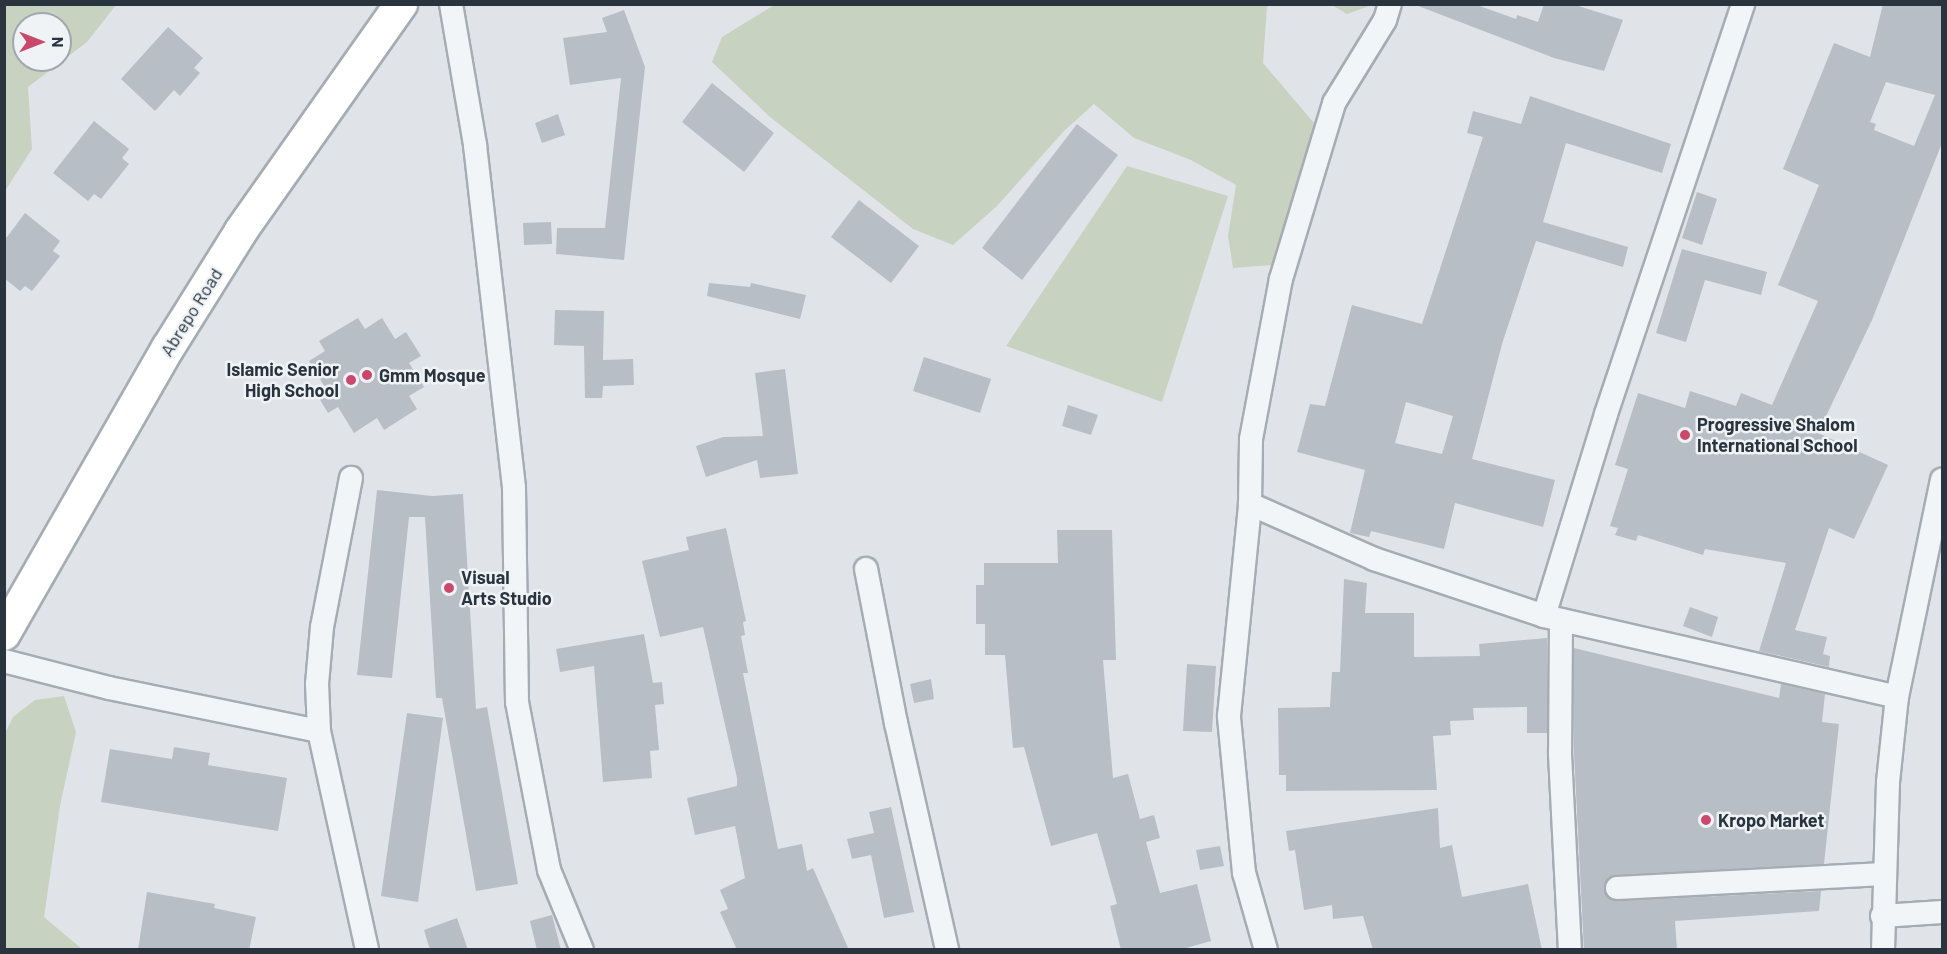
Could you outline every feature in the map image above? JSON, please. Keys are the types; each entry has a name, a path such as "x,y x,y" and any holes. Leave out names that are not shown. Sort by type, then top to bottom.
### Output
{"main road":[{"name":"Abrepo Road","path":"4,634 168,348 234,241 401,4"}],"street":[{"path":"451,4 475,146 514,488 517,702 549,870 582,950"},
{"path":"1266,950 1244,873 1229,716 1250,504 1251,439 1281,279 1334,103 1385,20 1390,4"},
{"path":"1570,950 1553,618 1606,414 1743,4"},
{"path":"351,478 322,627 317,684 319,731 367,950"},
{"path":"1883,950 1884,874 1897,697 1942,480"},
{"path":"1250,504 1374,559 1553,618 1897,697"},
{"path":"866,569 896,723 947,950"},
{"path":"4,661 109,688 319,731"},
{"path":"1617,888 1884,874"},
{"path":"1882,916 1942,912"}],"green space":[{"path":"5,4 116,5 87,42 72,53 72,12 12,12 12,72 48,72 28,87 32,149 5,191"},
{"path":"774,5 1272,5 1267,7 1263,63 1314,123 1302,200 1273,265 1233,268 1228,236 1236,185 1191,160 1134,138 1094,104 1064,131 997,206 953,245 913,229 770,117 712,62 722,37"},
{"path":"1332,5 1372,5 1347,14"},
{"path":"1127,166 1228,196 1162,402 1006,346"},
{"path":"64,696 76,732 60,806 44,917 82,949 5,949 5,733 13,717 35,700"}],"building":[{"path":"1413,4 1474,4 1516,19 1517,15 1538,22 1544,4 1572,4 1623,20 1604,71 1554,58"},
{"path":"1883,4 1942,4 1942,143 1872,320 1818,433 1888,465 1854,539 1829,528 1795,630 1827,637 1823,654 1830,656 1829,667 1759,651 1786,563 1705,549 1703,555 1638,535 1636,541 1615,535 1618,528 1610,526 1628,469 1615,465 1638,393 1685,408 1690,391 1736,406 1741,393 1772,405 1818,301 1778,285 1819,185 1783,169 1834,43 1870,57","holes":["1886,82 1935,95 1914,146 1874,130 1876,124 1870,122"]},
{"path":"624,10 645,67 624,260 556,254 557,228 605,228 621,78 570,85 563,38 607,32 602,18"},
{"path":"168,27 203,58 194,68 200,73 180,96 174,90 155,111 121,79"},
{"path":"712,83 774,133 744,172 682,122"},
{"path":"1530,96 1671,144 1662,173 1566,143 1543,222 1628,247 1623,267 1536,241 1502,344 1472,459 1555,480 1543,527 1455,503 1444,549 1371,531 1369,537 1350,533 1365,470 1297,452 1310,404 1325,406 1352,305 1422,324 1483,137 1467,133 1473,111 1521,124","holes":["1406,402 1453,416 1442,454 1395,443"]},
{"path":"558,114 565,135 542,143 535,123"},
{"path":"94,121 129,149 122,158 129,164 101,199 94,194 88,201 53,173"},
{"path":"1077,124 1118,155 1022,280 982,248"},
{"path":"1697,192 1717,199 1702,245 1682,238"},
{"path":"859,200 919,246 891,283 831,237"},
{"path":"25,213 60,241 53,251 60,256 32,291 25,286 20,291 4,278 4,241"},
{"path":"551,222 552,244 524,245 523,223"},
{"path":"1682,249 1767,272 1761,295 1705,280 1686,342 1656,333"},
{"path":"709,283 750,287 751,283 806,295 800,319 707,296"},
{"path":"555,310 604,311 603,360 633,359 634,385 603,386 602,398 585,398 584,346 554,345"},
{"name":"Gmm Mosque","path":"358,318 365,329 382,318 395,339 406,332 421,356 409,363 424,387 409,396 417,409 384,430 377,418 354,433 338,407 328,413 316,393 325,387 309,361 325,351 319,341"},
{"path":"924,357 991,379 980,413 913,391"},
{"path":"785,369 798,474 760,478 757,460 706,477 696,446 723,437 763,436 755,373"},
{"path":"1068,405 1098,415 1091,435 1062,426"},
{"path":"377,490 432,496 463,494 476,709 487,707 518,884 476,891 442,698 436,698 425,517 409,517 392,678 357,675"},
{"path":"726,528 746,621 743,622 745,635 741,636 748,673 743,673 778,849 802,844 807,871 813,868 849,950 737,950 720,912 728,909 720,890 745,878 735,826 695,835 687,798 737,786 737,778 703,627 660,637 642,561 689,550 686,537"},
{"path":"1057,530 1112,530 1116,660 1103,660 1113,778 1128,774 1140,819 1154,815 1160,838 1146,842 1160,893 1197,884 1211,941 1179,950 1121,950 1110,906 1117,904 1097,833 1051,846 1024,747 1013,748 1005,655 985,655 985,624 976,624 976,585 984,585 984,563 1058,563"},
{"path":"1344,579 1367,583 1365,613 1414,613 1414,657 1480,656 1479,644 1547,638 1547,733 1527,733 1527,707 1473,708 1474,720 1450,721 1451,735 1433,736 1437,790 1286,791 1286,775 1279,775 1278,708 1330,707 1332,672 1340,672"},
{"path":"1690,607 1718,617 1712,637 1683,626"},
{"path":"644,634 653,683 662,682 664,704 655,705 659,750 650,751 652,778 603,782 594,666 560,672 556,649"},
{"name":"Kropo Market","path":"1574,648 1779,698 1781,684 1825,694 1822,722 1839,724 1824,864 1616,875 1609,877 1604,888 1606,896 1618,901 1821,891 1819,911 1675,921 1677,950 1584,950 1574,754"},
{"path":"1187,664 1216,666 1212,732 1183,731"},
{"path":"931,679 934,699 914,703 910,684"},
{"path":"407,713 443,718 418,902 381,896"},
{"path":"174,747 210,753 208,765 287,778 278,831 101,802 110,749 172,759"},
{"path":"891,807 914,912 884,918 871,855 852,859 847,839 874,833 869,812"},
{"path":"1438,808 1440,848 1452,845 1462,897 1528,884 1542,950 1373,950 1363,916 1333,919 1332,905 1304,910 1295,850 1289,851 1286,831"},
{"path":"1220,846 1224,866 1200,870 1196,850"},
{"path":"147,892 215,904 214,908 256,917 249,950 138,950"},
{"path":"552,915 561,950 537,950 530,921"},
{"path":"457,918 468,950 430,950 424,930"}],"place":[{"name":"Gmm Mosque","path":"367,375"},
{"name":"Islamic Senior High School","path":"351,380"},
{"name":"Progressive Shalom International School","path":"1685,435"},
{"name":"Visual Arts Studio","path":"449,588"},
{"name":"Kropo Market","path":"1706,820"}]}
